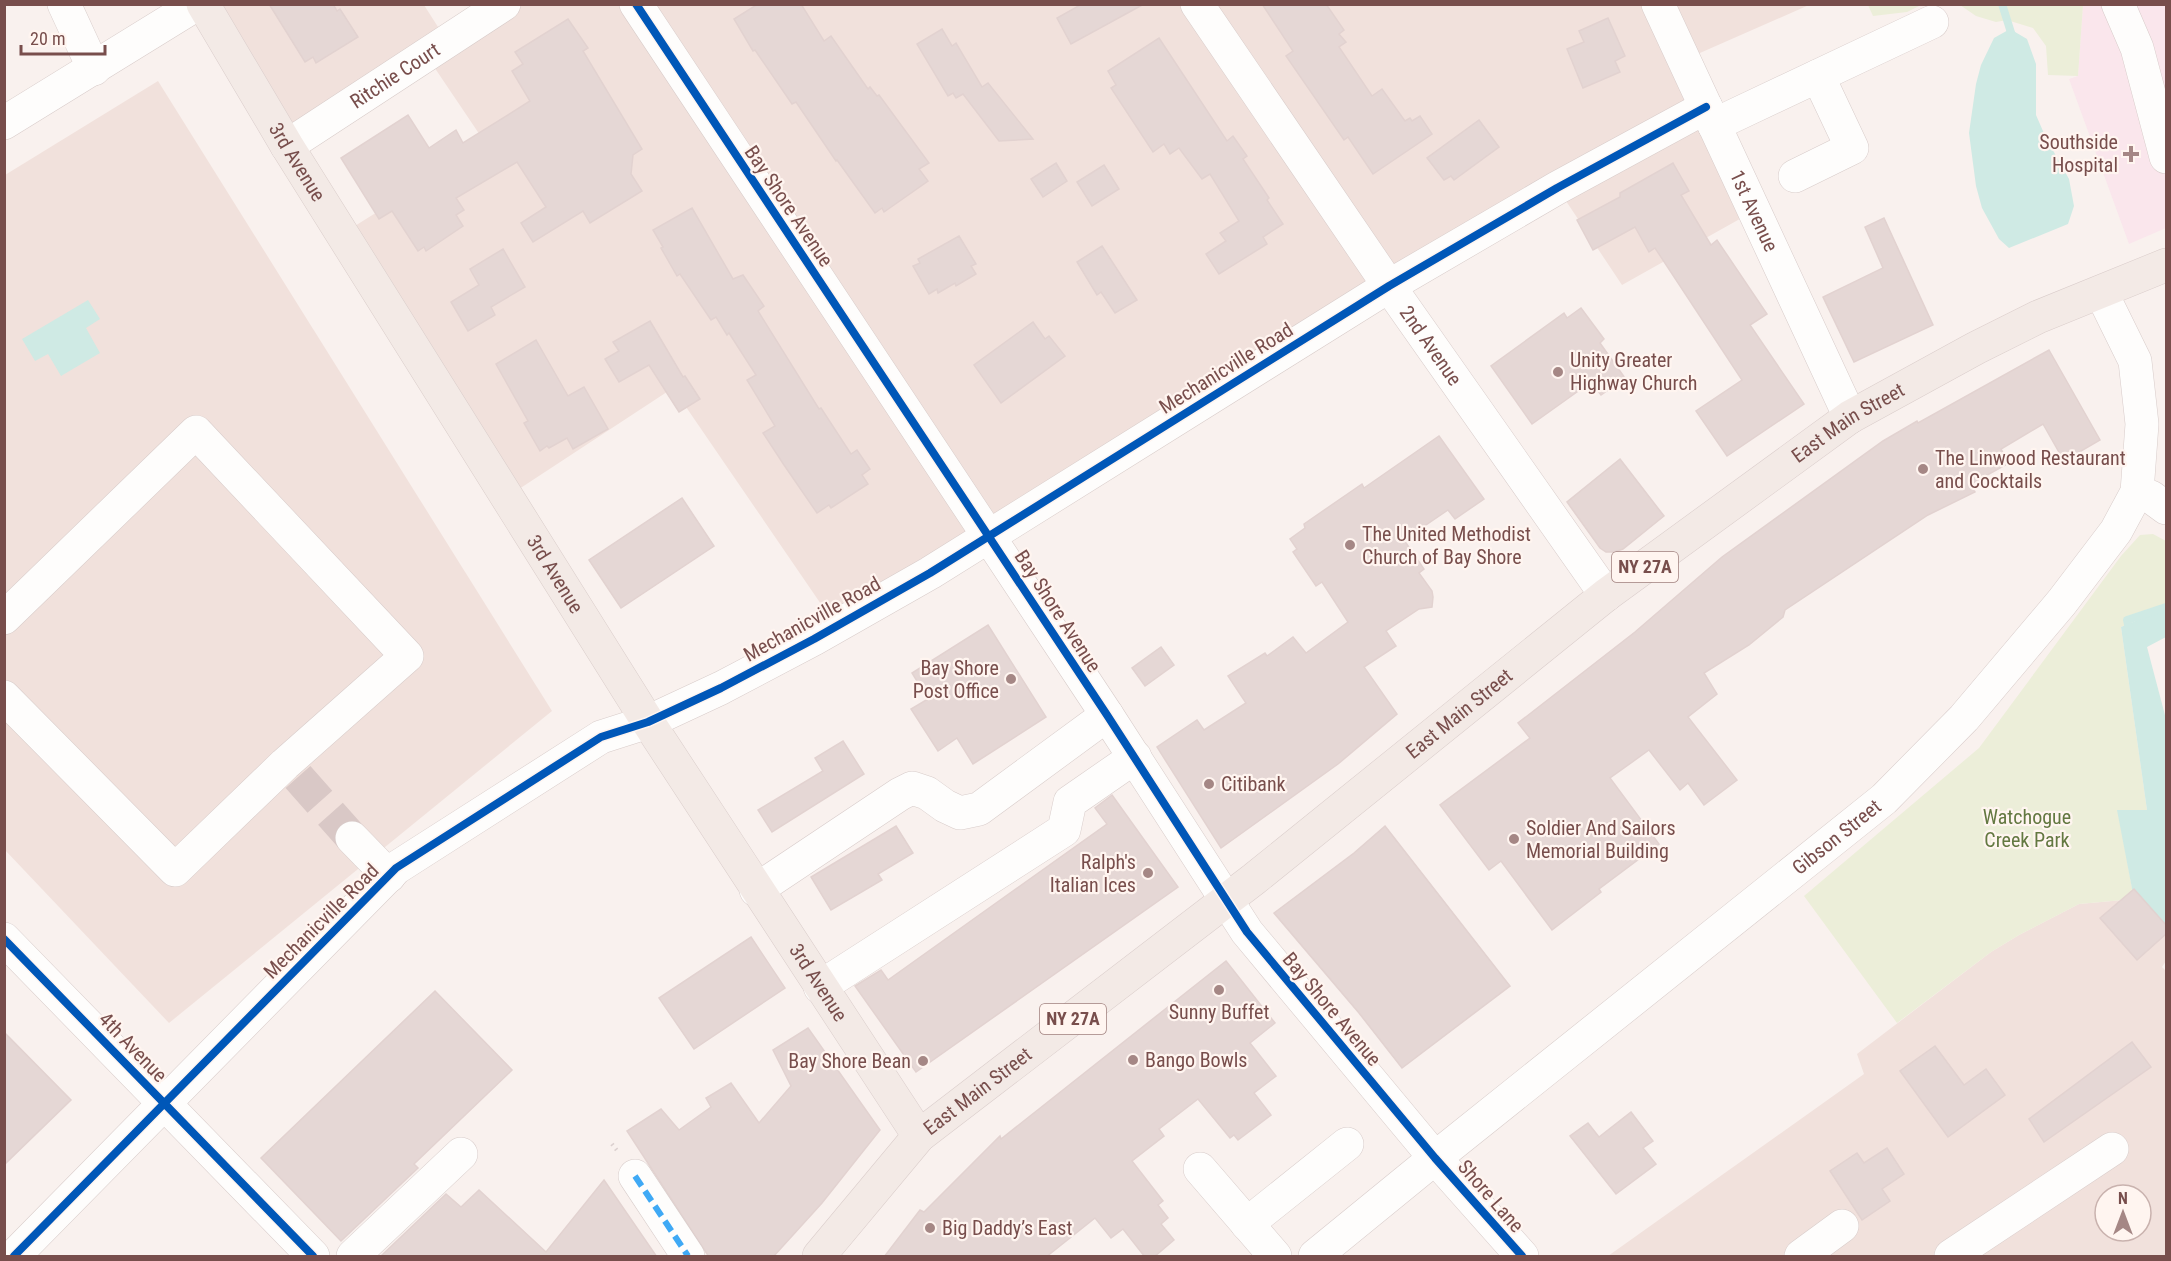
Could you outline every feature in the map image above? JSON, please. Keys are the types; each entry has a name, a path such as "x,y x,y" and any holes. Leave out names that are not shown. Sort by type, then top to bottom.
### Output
{"main road":[{"name":"3rd Avenue","path":"203,4 287,146 648,722 919,1137"},
{"name":"East Main Street","path":"819,1257 919,1137 1226,901 1606,595 1850,417 2038,317 2166,266"}],"street":[{"path":"64,4 94,69"},
{"path":"4,123 197,4"},
{"name":"Ritchie Court","path":"287,146 504,4"},
{"name":"Bay Shore Avenue","path":"636,4 1135,757 1226,901 1250,934 1435,1158"},
{"name":"2nd Avenue","path":"1197,4 1389,286 1606,595"},
{"name":"1st Avenue","path":"1658,4 1850,417"},
{"path":"2118,4 2137,48 2166,157"},
{"name":"Mechanicville Road","path":"14,1257 396,868 601,738 648,722 721,688 814,639 989,537 1389,286 1557,188 1710,116 1818,76 1932,22"},
{"path":"1795,176 1852,148 1818,76"},
{"name":"Gibson Street","path":"1315,1257 1435,1158 1884,799 1994,686 2109,540 2137,492 2142,424 2134,361 2101,292"},
{"path":"4,618 196,432 407,656 292,770 176,870 4,697"},
{"path":"2137,492 2151,497 2166,508"},
{"path":"756,890 900,794 912,789 927,793 960,813 979,809 1107,715"},
{"path":"820,987 1064,830 1070,802 1135,757"},
{"path":"352,838 389,876"},
{"name":"4th Avenue","path":"4,939 313,1257"},
{"path":"1247,1224 1347,1144"},
{"path":"1951,1257 2112,1149"},
{"path":"353,1257 460,1154"},
{"name":"Shore Lane","path":"1435,1158 1522,1257"},
{"path":"1200,1169 1275,1257"},
{"path":"635,1176 688,1257"},
{"path":"1801,1257 1842,1226"}],"shaded area":[{"path":"504,4 1809,5 1684,60 1754,211 1622,285 1558,189 836,626 673,388 507,497 342,234 486,144 426,55 287,146 203,5 424,5 447,41"},
{"name":"Southside Hospital","path":"2083,5 2166,5 2166,228 2129,244 2069,79 2078,76"},
{"path":"158,81 552,711 169,1023 5,850 5,175"},
{"path":"2134,899 2166,928 2166,961 2162,967 2166,971 2166,1256 1608,1256 1864,1074 1857,1054 1991,952 2079,904"}],"green space":[{"path":"1868,5 1921,5 1907,12 1873,16"},
{"path":"1960,5 2083,5 2078,76 2048,75 2046,46 2033,28 2007,20 1996,22 1976,16"},
{"name":"Watchogue Creek Park","path":"2153,534 2166,541 2166,608 2121,627 2147,810 2118,810 2134,899 2079,904 2019,935 1991,952 1897,1023 1804,896 1979,748 2121,556 2140,535"}],"water":[{"path":"2010,29 2027,39 2036,64 2036,115 2069,179 2074,206 2068,224 2009,248 1999,239 1982,208 1976,186 1969,133 1981,65 1994,38"},
{"path":"88,300 100,319 86,328 100,353 61,376 48,354 35,361 22,339"},
{"path":"2166,608 2166,637 2147,647 2166,719 2166,928 2134,899 2117,810 2147,810 2121,627"}],"building":[{"path":"269,4 333,4 337,11 340,9 358,37 316,63 313,57 305,62"},
{"path":"758,4 801,4 824,41 831,36 868,89 870,87 877,96 879,95 929,163 919,169 928,181 884,212 882,208 875,213 796,102 792,104 755,50 753,51 734,19"},
{"path":"1082,4 1144,4 1071,44 1057,18"},
{"path":"1262,4 1326,4 1344,30 1339,34 1346,42 1339,47 1372,96 1382,89 1405,121 1410,118 1412,121 1420,116 1432,134 1373,174 1348,137 1344,140 1286,56 1293,51"},
{"path":"1608,18 1625,56 1615,61 1620,72 1583,88 1567,49 1584,42 1579,31"},
{"path":"568,19 588,48 583,51 642,149 633,155 631,174 642,191 590,223 583,211 533,242 521,223 546,207 517,162 456,198 464,210 456,215 463,226 426,251 424,247 418,251 392,211 379,219 341,158 408,115 429,148 456,130 463,143 530,101 512,71 523,64 515,52"},
{"path":"942,29 952,46 956,43 982,87 988,83 1033,139 999,141 963,94 956,98 953,93 948,96 917,44"},
{"path":"1159,38 1227,141 1233,136 1247,156 1243,159 1283,224 1263,237 1267,244 1219,274 1206,254 1226,241 1220,233 1239,221 1210,174 1202,179 1179,148 1170,154 1164,144 1153,152 1111,88 1116,85 1108,71"},
{"path":"1479,120 1499,147 1454,180 1451,176 1444,180 1427,158"},
{"path":"1056,163 1067,181 1043,197 1031,179"},
{"path":"1673,163 1689,191 1681,195 1711,245 1717,240 1767,314 1750,325 1804,404 1727,456 1696,411 1742,380 1655,248 1649,252 1635,227 1593,250 1577,220 1620,197 1620,193"},
{"path":"1104,165 1119,189 1092,206 1077,182"},
{"path":"692,208 733,279 743,275 764,306 758,311 819,409 821,408 851,454 857,450 870,469 862,475 868,484 831,508 829,505 817,513 763,433 775,426 747,380 756,375 729,333 727,335 716,317 711,320 680,274 677,276 661,248 663,247 653,230"},
{"path":"1884,218 1933,325 1854,362 1823,297 1883,268 1865,227"},
{"path":"959,236 976,264 971,266 976,274 956,286 955,283 938,293 937,289 929,294 913,266 920,263 918,259"},
{"path":"1102,246 1137,300 1115,313 1101,292 1097,295 1077,262"},
{"path":"503,249 525,287 491,307 495,315 468,331 451,302 479,285 470,269"},
{"name":"Unity Greater Highway Church","path":"1581,308 1604,339 1600,343 1625,378 1601,395 1591,382 1532,424 1491,366 1564,313 1567,318"},
{"path":"650,321 683,377 685,376 700,399 679,412 649,365 619,382 605,359 619,351 613,342"},
{"path":"1033,322 1045,339 1049,336 1065,356 1001,403 974,365"},
{"path":"536,340 568,396 584,387 608,429 573,449 567,438 540,451 524,423 528,421 496,364"},
{"path":"2049,350 2100,440 2064,461 2043,424 2001,449 2009,463 1971,484 1975,492 1928,515 1785,610 1783,617 1749,645 1704,673 1717,694 1688,717 1737,780 1704,805 1688,783 1680,790 1649,750 1610,778 1659,844 1599,889 1601,892 1552,930 1501,861 1489,870 1440,805 1530,738 1518,723 1635,632 1722,557 1883,441"},
{"path":"1439,436 1484,499 1455,519 1448,510 1404,540 1424,569 1419,573 1432,591 1432,607 1419,609 1386,631 1396,646 1364,667 1397,714 1338,764 1221,848 1157,747 1197,720 1204,730 1246,703 1228,676 1265,653 1267,656 1293,637 1306,653 1348,622 1322,582 1316,586 1293,552 1297,549 1290,539 1305,528 1304,524 1362,484 1364,488"},
{"path":"1620,459 1664,516 1623,549 1606,552 1600,548 1567,502"},
{"path":"682,498 714,546 621,608 589,560"},
{"path":"988,625 1046,717 973,764 957,738 938,751 911,709 928,699 912,673"},
{"path":"1161,647 1174,665 1145,686 1132,668"},
{"path":"843,741 864,774 772,832 758,810 823,771 815,758"},
{"path":"1112,795 1178,887 916,1072 855,986 881,970 888,980 1107,824 1095,808"},
{"path":"896,826 913,853 878,874 882,880 831,910 811,877"},
{"path":"1385,826 1510,986 1402,1068 1359,1013 1274,913 1354,853"},
{"path":"2134,889 2166,925 2166,934 2137,960 2100,918"},
{"path":"751,937 785,988 694,1049 659,998"},
{"path":"1226,961 1275,1023 1250,1043 1276,1076 1254,1093 1271,1115 1238,1140 1234,1135 1230,1138 1198,1099 1159,1129 1164,1136 1132,1161 1163,1201 1158,1205 1168,1218 1161,1224 1174,1240 1154,1257 1145,1257 1123,1229 1111,1238 1095,1218 1046,1257 884,1257 920,1210 924,1212 1000,1136 1001,1139"},
{"path":"435,991 512,1070 414,1164 418,1168 341,1241 261,1158"},
{"path":"808,1028 880,1130 822,1203 773,1257 709,1257 627,1131 661,1109 679,1130 711,1107 706,1098 731,1083 759,1123 791,1086 773,1050"},
{"path":"4,1032 71,1100 4,1165"},
{"path":"2132,1042 2151,1067 2044,1142 2029,1119"},
{"path":"1935,1046 1964,1085 1986,1069 2005,1095 1948,1137 1900,1071"},
{"path":"1631,1112 1653,1141 1643,1148 1656,1164 1616,1194 1570,1136 1588,1123 1599,1137"},
{"path":"1887,1148 1904,1174 1882,1189 1890,1201 1862,1220 1830,1171 1857,1153 1864,1163"},
{"path":"604,1180 657,1257 380,1257 446,1194 461,1207 479,1190 546,1252"}],"waterway":[{"path":"2002,4 2013,39"},
{"path":"2130,634 2127,620 2166,607"}],"tunnel":[{"path":"298,777 352,838"}],"marked path":[{"path":"635,1176 688,1256"}],"cycle path":[{"path":"636,4 1107,715 1247,932 1435,1158 1522,1256"},
{"path":"14,1256 396,868 601,737 648,722 721,688 814,639 930,573 1389,286 1557,188 1706,107"},
{"path":"4,939 313,1256"}],"place":[{"name":"Southside Hospital","path":"2131,154"},
{"name":"Unity Greater Highway Church","path":"1558,372"},
{"name":"The Linwood Restaurant and Cocktails","path":"1923,469"},
{"name":"The United Methodist Church of Bay Shore","path":"1350,545"},
{"name":"Bay Shore Post Office","path":"1011,679"},
{"name":"Citibank","path":"1209,784"},
{"name":"Soldier And Sailors Memorial Building","path":"1514,839"},
{"name":"Ralph's Italian Ices","path":"1148,873"},
{"name":"Sunny Buffet","path":"1219,990"},
{"name":"Bango Bowls","path":"1133,1060"},
{"name":"Bay Shore Bean","path":"923,1061"},
{"name":"Big Daddy’s East","path":"930,1228"}]}
